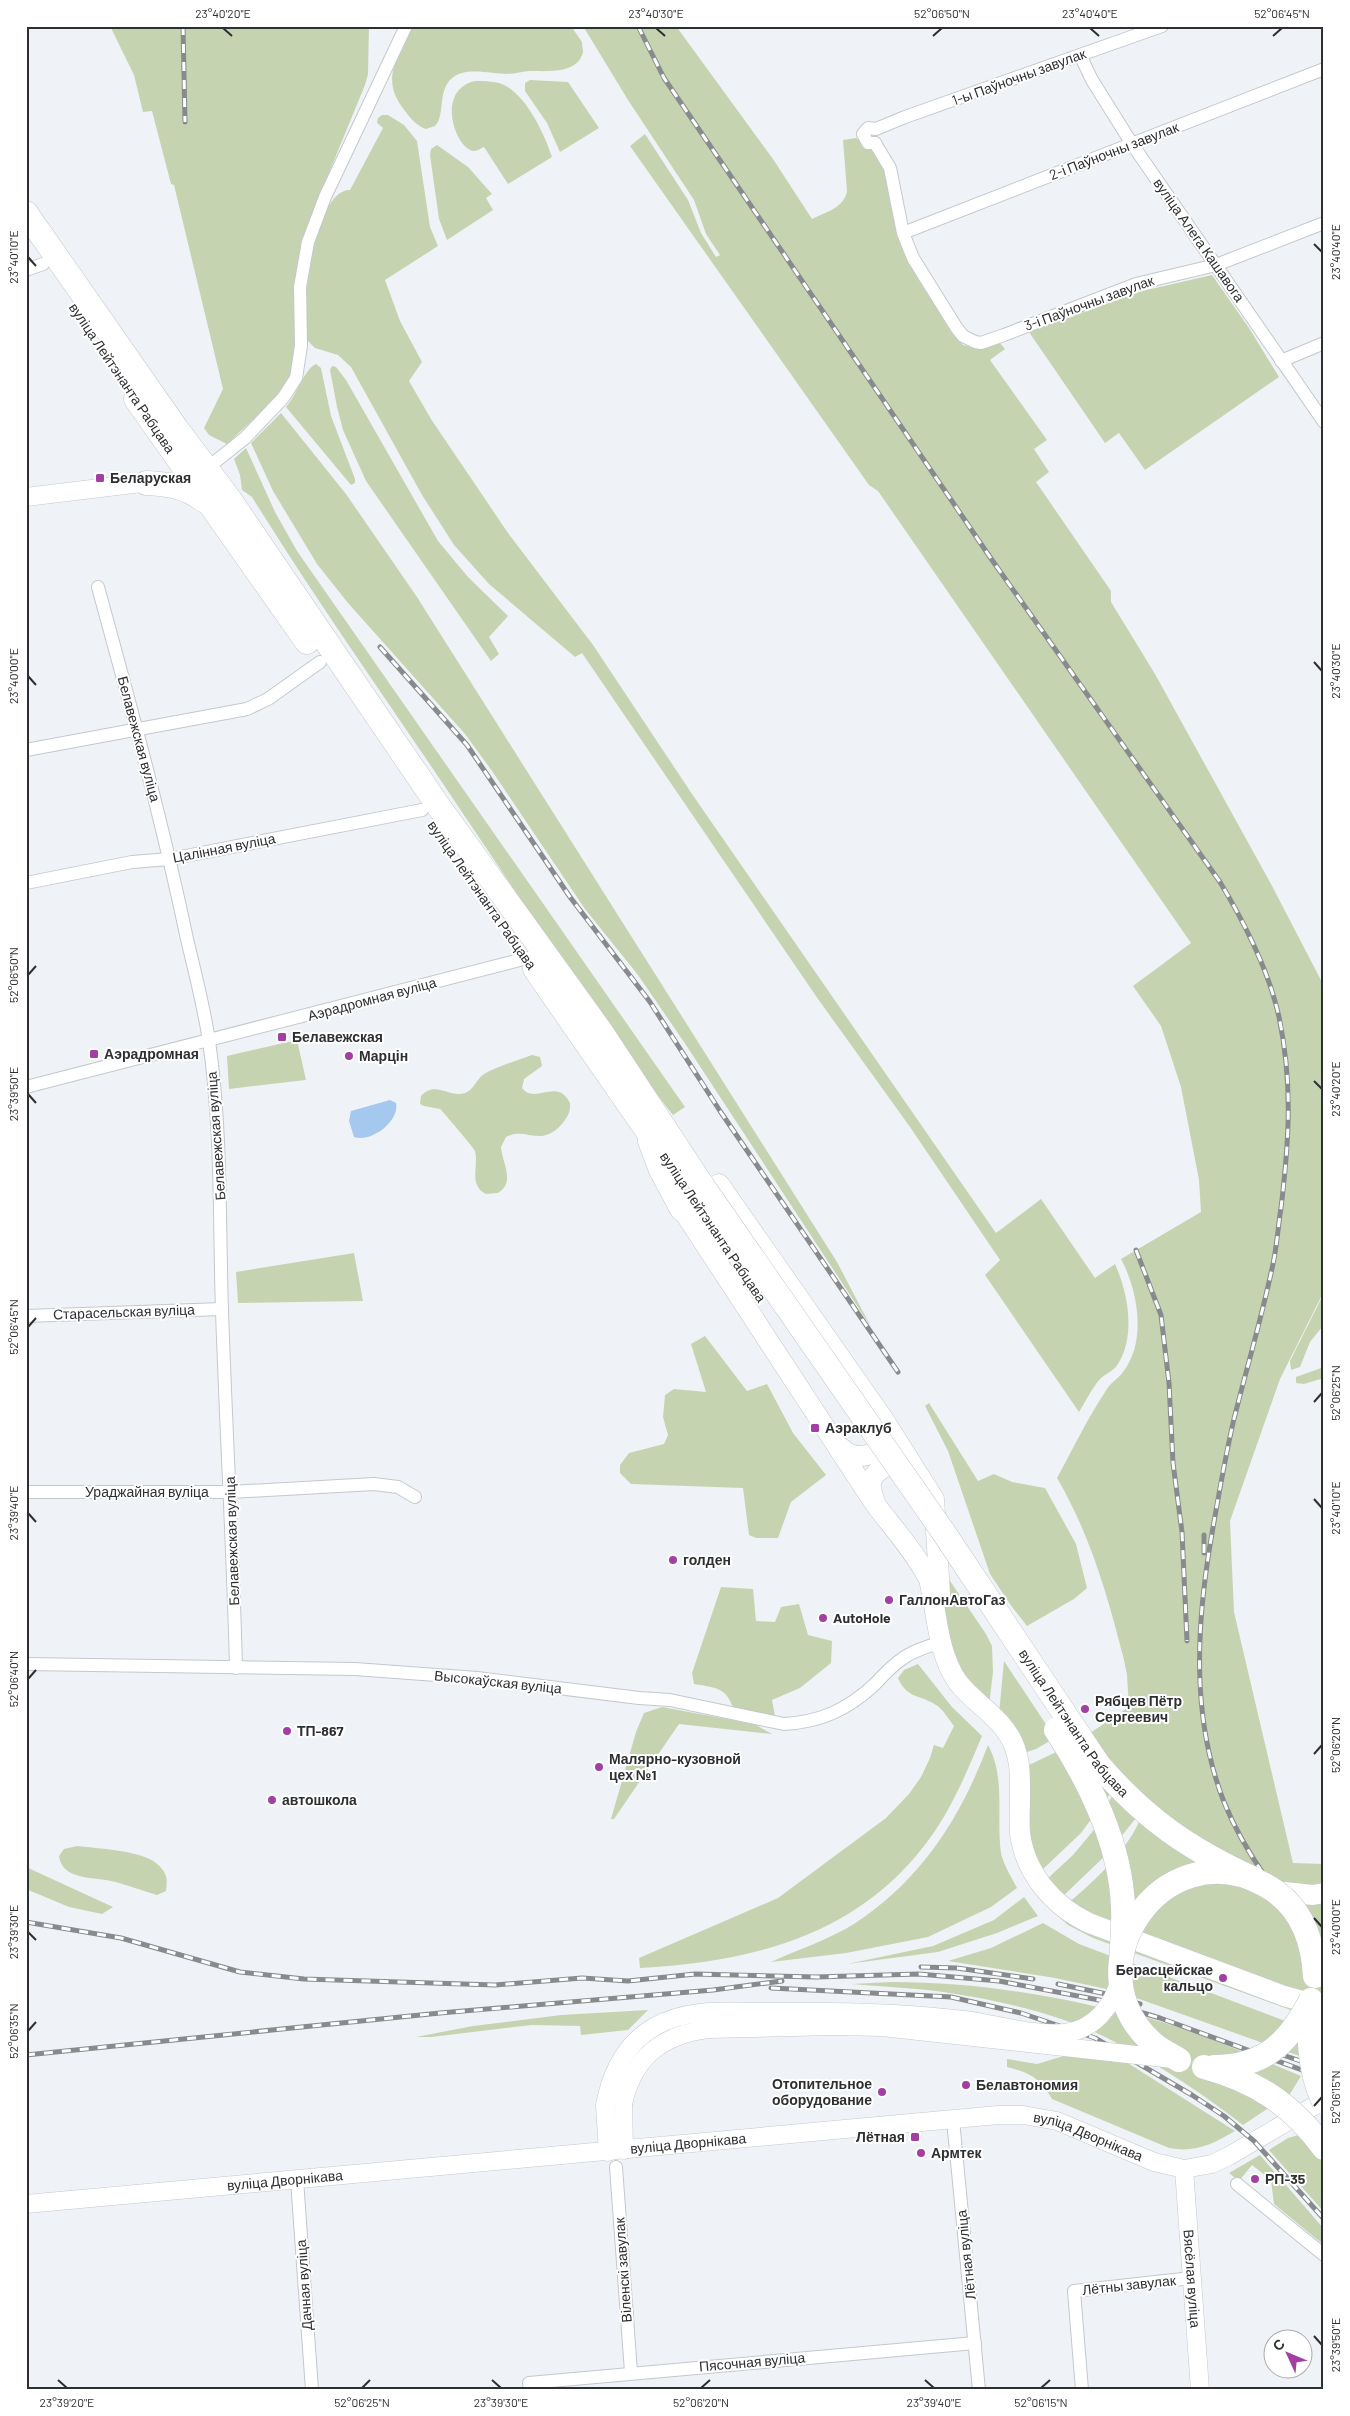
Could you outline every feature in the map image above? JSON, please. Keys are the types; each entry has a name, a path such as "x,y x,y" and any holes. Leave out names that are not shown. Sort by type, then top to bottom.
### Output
{"highway":[{"name":"вуліца Лейтэнанта Рабцава","path":"26,213 198,473 436,804 645,1127 698,1193 944,1533 1098,1764 1124,1794 1169,1832 1202,1854 1254,1879"},
{"name":"вуліца Лейтэнанта Рабцава","path":"26,240 35,267 162,437 198,473 209,504 422,810 536,956 602,1033 646,1098 698,1193 874,1463 932,1541 1068,1748 1105,1825 1118,1868 1123,1906 1122,1952"},
{"path":"146,483 158,476 166,465 167,451 162,437"},
{"path":"146,483 169,484 184,488 209,504"},
{"path":"1324,2101 1310,2052 1308,2033 1317,2004 1320,1966 1306,1928 1293,1908 1275,1891 1254,1879 1236,1874 1216,1872 1198,1874 1179,1880 1148,1902 1136,1917 1127,1934 1122,1952 1120,1978 1126,2004 1138,2027 1156,2046 1179,2060 1241,2079 1275,2097 1295,2115 1324,2148"},
{"path":"1204,2067 1231,2067 1257,2059 1280,2045 1317,2004"}],"main road":[{"path":"26,497 146,483 198,473"},
{"name":"вуліца Лейтэнанта Рабцава","path":"698,1193 884,1420 919,1472 934,1499 941,1642"},
{"name":"вуліца Лейтэнанта Рабцава","path":"698,1193 840,1447 875,1504 905,1539 929,1579 941,1642"},
{"path":"840,1447 848,1454 856,1457 875,1452 885,1441 886,1430 884,1420"},
{"path":"875,1504 871,1490 872,1482 878,1473 889,1465 902,1464 919,1472"},
{"path":"941,1642 947,1663 957,1681 972,1699 998,1720 1020,1759 1020,1833 1027,1859 1046,1893 1074,1916 1284,1996 1317,2004"},
{"path":"1275,1891 1306,1894 1324,1893"},
{"path":"616,2151 605,2105 616,2068 626,2052 652,2028 685,2015 834,2011 883,2012 947,2018 1049,2033 1065,2033 1079,2029 1103,2013 1118,1990 1120,1978"},
{"path":"616,2151 623,2104 634,2071 658,2046 689,2032 708,2029 834,2026 882,2027 1179,2060"},
{"name":"вуліца Дворнікава","path":"26,2204 998,2115 1044,2117 1074,2127 1154,2162 1184,2168 1212,2164 1229,2156 1324,2101"},
{"name":"Вясёлая вуліца","path":"1184,2168 1200,2390"}],"street":[{"path":"198,473 245,438 284,398 296,378 301,346 300,287 308,242 325,197 406,26"},
{"name":"1-ы Паўночны завулак","path":"903,233 890,168 875,143 866,142 863,134 868,128 876,129 1162,26"},
{"name":"вуліца Алега Кашавога","path":"1080,55 1092,80 1132,144 1324,422"},
{"name":"2-і Паўночны завулак","path":"903,233 1324,69"},
{"name":"3-і Паўночны завулак","path":"903,233 923,276 959,332 968,340 981,343 1143,281 1216,264 1324,223"},
{"path":"1281,360 1324,343"},
{"name":"Белавежская вуліца","path":"98,587 138,730 170,859 209,1040 217,1133 236,1668"},
{"path":"26,750 247,709 268,698 320,662"},
{"name":"Цалінная вуліца","path":"26,883 132,862 170,859 422,810"},
{"name":"Аэрадромная вуліца","path":"26,1087 536,956"},
{"name":"Старасельская вуліца","path":"26,1316 222,1309"},
{"name":"Ураджайная вуліца","path":"26,1492 231,1492 374,1484 398,1487 415,1498"},
{"name":"Высокаўская вуліца","path":"26,1664 354,1669 477,1678 639,1698 670,1700 784,1724 803,1723 836,1712 851,1704 866,1692 901,1659 941,1642"},
{"name":"Лётная вуліца","path":"953,2120 979,2390"},
{"name":"Віленскі завулак","path":"616,2167 631,2372"},
{"name":"Дачная вуліца","path":"297,2180 312,2390"},
{"path":"1237,2184 1324,2255"},
{"name":"Лётны завулак","path":"1082,2390 1074,2291 1192,2278"},
{"name":"Пясочная вуліца","path":"530,2386 631,2372 974,2343"}],"green space":[{"path":"110,26 369,26 368,74 365,85 301,241 294,295 294,358 290,377 286,386 268,406 227,444 209,435 204,428 223,389 174,185 171,184 152,111 143,112 134,75"},
{"path":"413,26 571,26 582,42 583,52 575,64 561,70 527,71 507,74 471,72 457,75 447,84 443,94 438,122 435,126 426,129 417,124 407,114 393,89 392,79 397,59"},
{"path":"583,26 676,26 773,159 812,219 834,209 845,197 847,191 843,140 856,138 874,152 885,169 901,244 916,276 954,336 963,345 976,348 1000,343 1005,349 990,360 1047,440 1034,449 1049,472 1036,482 1111,591 1111,602 1155,674 1271,884 1324,986 1324,1291 1280,1379 1230,1521 1234,1612 1293,1863 1324,1864 1324,1946 1298,1913 1324,1958 1324,2001 1067,1904 1113,1861 1132,1835 1144,1808 1107,1854 1061,1898 1046,1880 1073,1855 1098,1825 1118,1783 1081,1833 1041,1871 1028,1833 1027,1766 1075,1743 1129,1707 1124,1660 1097,1566 1069,1499 1057,1478 1100,1400 1131,1360 1135,1346 1137,1316 1132,1286 1121,1259 1201,1212 1199,1180 1181,1087 1161,1026 1133,986 1191,943 878,491 869,485 630,146 645,134 688,200 701,233 716,257 720,255 706,234 694,200 628,100"},
{"path":"530,80 568,82 599,128 560,152 547,123 525,91 525,83"},
{"path":"475,81 499,83 514,91 534,117 552,157 508,184 484,147 474,151 467,148 455,130 452,119 452,107 455,95 463,87"},
{"path":"382,115 388,115 404,125 417,141 430,227 438,246 385,280 400,321 422,362 409,381 431,419 508,533 593,645 692,794 996,1233 1041,1199 1095,1278 1115,1264 1120,1275 1128,1314 1127,1340 1124,1353 1114,1369 1097,1383 1079,1412 985,1275 1000,1260 910,1127 818,999 582,653 575,657 489,584 454,545 422,495 351,367 338,355 315,348 308,341 306,306 308,281 312,255 319,230 327,209 337,195 350,190 383,128 377,123 378,118"},
{"path":"437,145 468,167 492,194 486,198 493,210 447,240 439,219 430,155 431,149"},
{"path":"1212,275 1249,328 1279,377 1145,470 1119,433 1105,443 1029,332 1142,291"},
{"path":"316,364 321,368 331,416 355,479 355,483 351,485 286,407 308,371"},
{"path":"332,366 336,367 346,380 438,541 468,577 508,616 489,637 499,654 491,661 366,481 343,430 330,370"},
{"path":"281,413 346,494 417,597 837,1262 871,1327 684,1042 638,975 585,909 492,771 465,734 348,603 317,564 273,491 251,443"},
{"path":"246,448 275,512 297,551 685,1107 673,1115 594,1009 333,622 252,497 242,490 240,475 234,459"},
{"path":"297,1040 306,1080 229,1089 227,1056"},
{"path":"532,1055 540,1057 542,1066 524,1079 522,1088 533,1094 559,1092 570,1103 569,1112 561,1125 546,1135 513,1134 506,1137 501,1147 507,1172 506,1183 498,1193 486,1194 477,1186 475,1151 440,1109 420,1104 421,1096 426,1091 432,1089 459,1094 468,1092 484,1074"},
{"path":"354,1253 363,1301 238,1303 236,1272"},
{"path":"1324,1293 1322,1327 1310,1342 1300,1367 1291,1370 1290,1361"},
{"path":"705,1336 747,1391 767,1384 793,1433 826,1475 791,1502 778,1538 756,1538 749,1535 743,1488 631,1484 620,1473 620,1465 629,1453 664,1444 668,1435 663,1417 665,1395 674,1389 706,1392 691,1344"},
{"path":"1324,1367 1324,1378 1304,1384 1296,1383 1296,1377"},
{"path":"929,1403 978,1481 994,1474 1012,1482 1045,1488 1076,1544 1087,1588 1074,1599 1027,1626 1012,1607 990,1574 948,1451 925,1406"},
{"path":"948,1578 992,1646 993,1672 989,1706 966,1682 945,1629 942,1580"},
{"path":"721,1587 753,1589 756,1621 775,1622 781,1607 799,1604 808,1635 832,1641 831,1663 800,1688 772,1700 775,1716 734,1710 728,1697 720,1690 694,1684 692,1673"},
{"path":"1004,1661 1055,1738 1036,1749 1024,1753 999,1714"},
{"path":"918,1664 952,1707 982,1736 950,1807 924,1846 896,1877 865,1903 832,1923 797,1939 759,1951 721,1959 681,1965 640,1968 639,1958 778,1898 886,1818 909,1794 921,1777 934,1745 943,1748 954,1726 939,1707 909,1693 902,1685 898,1678 904,1670"},
{"path":"662,1707 754,1724 772,1734 679,1724 614,1819 611,1819 636,1732 644,1713"},
{"path":"988,1745 994,1758 999,1784 1001,1853 1017,1888 991,1907 928,1937 846,1953 771,1962 854,1924 900,1887 919,1867 951,1822 965,1798"},
{"path":"77,1846 136,1854 147,1858 156,1863 164,1872 167,1879 166,1891 157,1895 117,1882 87,1878 72,1873 61,1864 59,1856 64,1849"},
{"path":"26,1867 113,1907 102,1914 69,1907 26,1889"},
{"path":"1024,1897 1038,1916 997,1933 938,1952 847,1964 933,1946 994,1920"},
{"path":"1059,1917 1069,1923 1320,2016 1324,2019 1324,2032 1299,2013 1093,1938 1068,1925"},
{"path":"1043,1923 1079,1944 1116,1958 1111,1990 1055,1978 948,1961 991,1948"},
{"path":"1124,1960 1293,2024 1308,2059 1128,1995"},
{"path":"892,1982 941,1983 1013,1991 1134,2014 1198,2034 1301,2076 1290,2094 1243,2125 1194,2089 1159,2067 1123,2046 1071,2022 1013,2005 974,1997 930,1990 851,1984"},
{"path":"648,2010 628,2030 581,2035 580,2026 532,2025 431,2037 416,2037 473,2026 561,2015"},
{"path":"1067,2055 1123,2060 1235,2131 1204,2146 1187,2149 1169,2148 1052,2099 1034,2077 1007,2067 1007,2059 1037,2064"},
{"path":"1320,2129 1324,2131 1324,2212 1269,2150 1288,2138"},
{"path":"1260,2155 1324,2229 1324,2245 1274,2204 1271,2180 1252,2165 1239,2181 1229,2173"}],"water":[{"path":"390,1100 396,1103 396,1110 394,1117 389,1123 376,1134 361,1138 354,1137 349,1121 351,1111"}],"railway":[{"path":"183,26 185,122"},
{"path":"638,26 664,78 992,560 1220,882 1247,930 1269,982 1279,1017 1288,1089 1288,1136 1284,1183 1273,1264 1233,1423 1210,1545 1202,1610 1200,1675 1206,1739 1214,1771 1233,1823 1255,1862 1324,1952"},
{"path":"380,647 467,745 570,897 650,1002 720,1111 898,1372"},
{"path":"1136,1250 1161,1315 1169,1383 1173,1463 1182,1532 1187,1641"},
{"path":"1204,1535 1204,1553"},
{"path":"26,1922 121,1938 240,1972 304,1979 495,1985 582,1978 628,1981 695,1974 816,1977 919,1974 999,1981 1099,2000 1160,2018 1324,2078"},
{"path":"921,1967 957,1968 1033,1979"},
{"path":"26,2055 440,2013 713,1990 782,1981"},
{"path":"1058,1984 1102,1993 1140,2004"},
{"path":"771,1988 951,1997 1021,2013 1095,2038 1224,2116 1254,2141 1324,2219"},
{"path":"1277,2053 1324,2069"}],"place":[{"name":"Беларуская","path":"100,478"},
{"name":"Белавежская","path":"282,1037"},
{"name":"Аэрадромная","path":"94,1054"},
{"name":"Марцін","path":"349,1056"},
{"name":"Аэраклуб","path":"815,1428"},
{"name":"голден","path":"673,1560"},
{"name":"ГаллонАвтоГаз","path":"889,1600"},
{"name":"AutoHole","path":"823,1618"},
{"name":"Рябцев Пётр Сергеевич","path":"1085,1709"},
{"name":"ТП-867","path":"287,1731"},
{"name":"Малярно-кузовной цех №1","path":"599,1767"},
{"name":"автошкола","path":"272,1800"},
{"name":"Берасцейскае кальцо","path":"1223,1978"},
{"name":"Белавтономия","path":"966,2085"},
{"name":"Отопительное оборудование","path":"882,2092"},
{"name":"Лётная","path":"915,2137"},
{"name":"Армтек","path":"921,2153"},
{"name":"РП-35","path":"1255,2179"}]}
